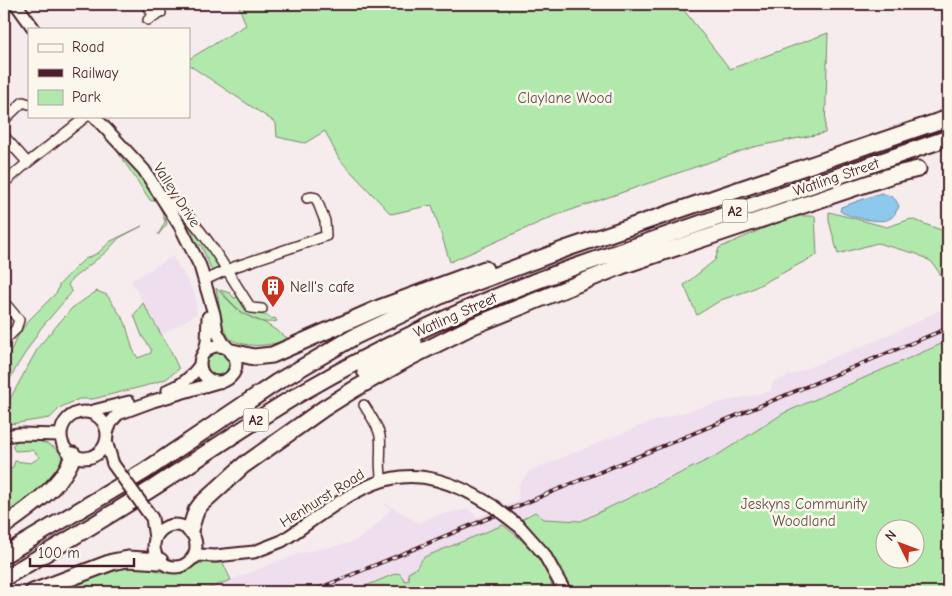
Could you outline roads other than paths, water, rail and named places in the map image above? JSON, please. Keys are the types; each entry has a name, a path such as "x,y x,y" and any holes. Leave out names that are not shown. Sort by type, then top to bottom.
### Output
{"highway":[{"name":"Watling Street","path":"4,555 136,476 278,382 354,336 446,294 534,261 948,118"},
{"name":"Watling Street","path":"4,578 101,521 272,410 312,386 391,344 522,286 948,138"},
{"path":"240,468 353,390 411,357 473,326 622,266 893,175 918,169"},
{"path":"232,352 250,357 269,356 379,308 480,270 534,261"},
{"path":"192,533 196,511 201,504 287,424 334,390 406,347 522,286"},
{"path":"4,526 45,494 66,472 73,455"},
{"path":"33,592 112,562 128,559 160,561"}],"street":[{"path":"16,4 33,28"},
{"path":"148,4 155,17"},
{"path":"4,120 23,102 28,104"},
{"path":"4,183 27,162 85,118"},
{"name":"Valley Drive","path":"96,118 138,163 167,204 194,251 205,280 218,335 232,352"},
{"path":"4,136 27,162"},
{"path":"205,280 226,270 326,236 325,221 316,197"},
{"path":"167,204 174,202 192,220 209,242 226,270 236,293 251,308 262,309"},
{"path":"4,302 18,320 16,329 4,341"},
{"name":"Valley Drive","path":"204,353 208,342 208,311 210,303"},
{"path":"92,457 103,448 111,422 118,414 153,400 229,378 235,371 236,361 232,352 218,346 209,349 204,353 200,365 179,386 114,407 82,412 70,417 65,422 61,434 64,447 73,455 92,457 113,464"},
{"path":"200,365 206,377 218,382"},
{"path":"364,405 376,424 380,435 379,469 382,480"},
{"path":"89,412 102,420 113,464 150,516 155,538 154,550 160,561"},
{"path":"4,436 61,434"},
{"name":"Henhurst Road","path":"160,561 165,565 180,567 199,555 216,556 254,552 271,546 352,494 382,480 418,476 440,481 473,494 520,527 544,554 565,592"},
{"name":"Henhurst Road","path":"150,516 170,525 183,526 202,544 229,554"},
{"path":"155,538 164,528 170,525"},
{"path":"192,533 196,548 192,559"}],"water":[{"path":"881,193 893,197 899,207 889,219 879,221 864,219 840,211 841,207"}],"railway":[{"path":"310,592 948,328"}],"place":[{"name":"Nell's cafe","path":"273,308"}],"park label":[{"name":"Claylane Wood","path":"565,98"},
{"name":"Jeskyns Community Woodland","path":"804,512"}]}
